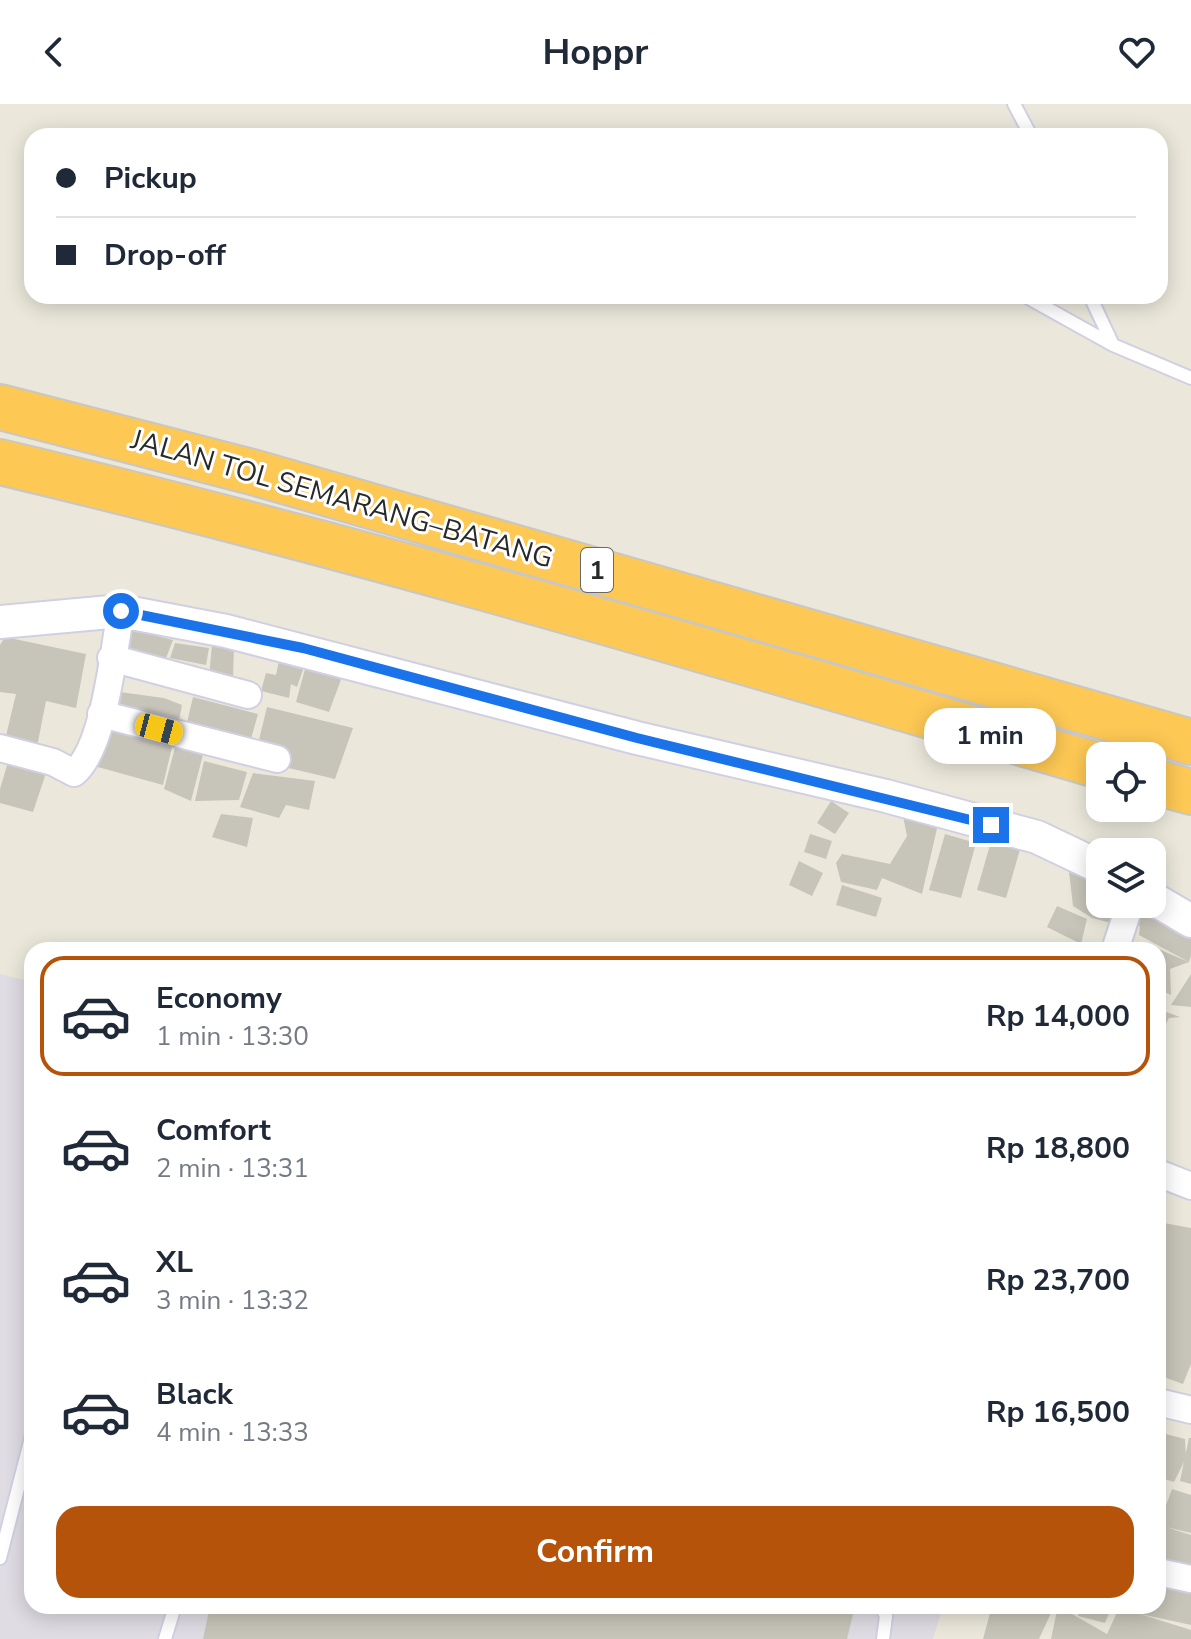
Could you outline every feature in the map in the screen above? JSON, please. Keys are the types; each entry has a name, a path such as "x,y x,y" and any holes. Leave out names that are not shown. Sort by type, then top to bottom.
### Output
{"highway":[{"name":"JALAN TOL SEMARANG–BATANG","path":"0,407 301,486 1191,742"},
{"name":"JALAN TOL SEMARANG–BATANG","path":"0,462 202,510 553,605 1086,762"},
{"path":"1166,785 1191,792"}],"street":[{"path":"0,748 53,762 74,773 86,763 101,714 121,611"},
{"path":"0,622 121,611 303,648 637,738 886,796 1037,837 1086,860"},
{"path":"111,658 248,695"},
{"path":"101,714 277,759"},
{"path":"1166,906 1191,921"},
{"path":"1118,942 1125,918"},
{"path":"1166,1176 1191,1186"},
{"path":"1166,1402 1189,1403"},
{"path":"1166,1574 1191,1579"}],"lane":[{"path":"1014,104 1027,128"},
{"path":"1039,304 1113,345 1191,378"},
{"path":"1094,304 1113,345"},
{"path":"0,1558 24,1465"},
{"path":"165,1639 173,1614"},
{"path":"883,1639 885,1614"}],"shaded area":[{"path":"0,974 24,980 24,1614 941,1614 933,1639 0,1639"}],"building":[{"path":"122,627 173,640 163,666 120,651"},
{"path":"5,637 86,654 76,708 46,701 37,747 5,740 16,694 0,692 0,645"},
{"path":"175,643 209,648 206,665 170,658"},
{"path":"212,645 234,646 233,679 209,676"},
{"path":"280,656 305,664 297,687 291,684 289,698 261,691 266,673 276,675"},
{"path":"308,658 345,669 329,712 296,702"},
{"path":"112,691 164,698 182,705 177,731 108,715"},
{"path":"193,697 258,714 249,746 185,731"},
{"path":"267,707 353,728 335,779 280,766 257,748"},
{"path":"101,721 174,739 163,785 94,766"},
{"path":"177,740 205,747 191,801 164,789"},
{"path":"11,752 49,764 33,812 0,803 0,789"},
{"path":"204,761 247,772 239,800 195,801"},
{"path":"253,773 315,781 309,810 286,805 279,818 240,807"},
{"path":"831,801 849,813 835,834 817,823"},
{"path":"902,811 938,824 922,894 882,878 877,890 841,882 836,863 842,854 890,864 907,836"},
{"path":"221,814 253,818 247,847 212,837"},
{"path":"810,834 832,841 826,859 804,852"},
{"path":"945,834 976,843 961,898 929,890"},
{"path":"992,838 1021,846 1006,898 977,890"},
{"path":"799,861 823,873 812,896 789,885"},
{"path":"1069,872 1086,880 1086,914 1073,906"},
{"path":"842,885 882,898 876,917 836,905"},
{"path":"1057,906 1087,919 1081,942 1047,927"},
{"path":"1166,917 1191,928 1189,962 1166,950 1166,942 1152,942 1139,935 1140,926 1133,923 1134,918"},
{"path":"1092,918 1117,918 1115,924"},
{"path":"1166,952 1189,962 1170,969 1171,995 1166,993"},
{"path":"1191,974 1191,1007 1171,1005"},
{"path":"1166,1012 1180,1017 1169,1018 1166,1024"},
{"path":"1166,1223 1191,1228 1191,1364 1183,1384 1166,1378"},
{"path":"1166,1434 1185,1439 1186,1458 1174,1482 1166,1480"},
{"path":"1191,1438 1191,1484 1180,1481"},
{"path":"1172,1489 1191,1495 1191,1533 1166,1527 1166,1505"},
{"path":"1166,1527 1191,1535 1191,1571 1166,1564"},
{"path":"1166,1581 1191,1588 1191,1625 1140,1614 1166,1614"},
{"path":"208,1614 853,1614 847,1639 203,1639"},
{"path":"990,1614 1051,1614 1039,1639 983,1639"},
{"path":"1056,1614 1072,1614 1107,1634 1116,1614 1140,1614 1191,1630 1191,1639 1051,1639"},
{"path":"1079,1614 1109,1614 1105,1623"}],"route":[{"path":"121,611 303,648 637,738 886,796 991,825"}]}
